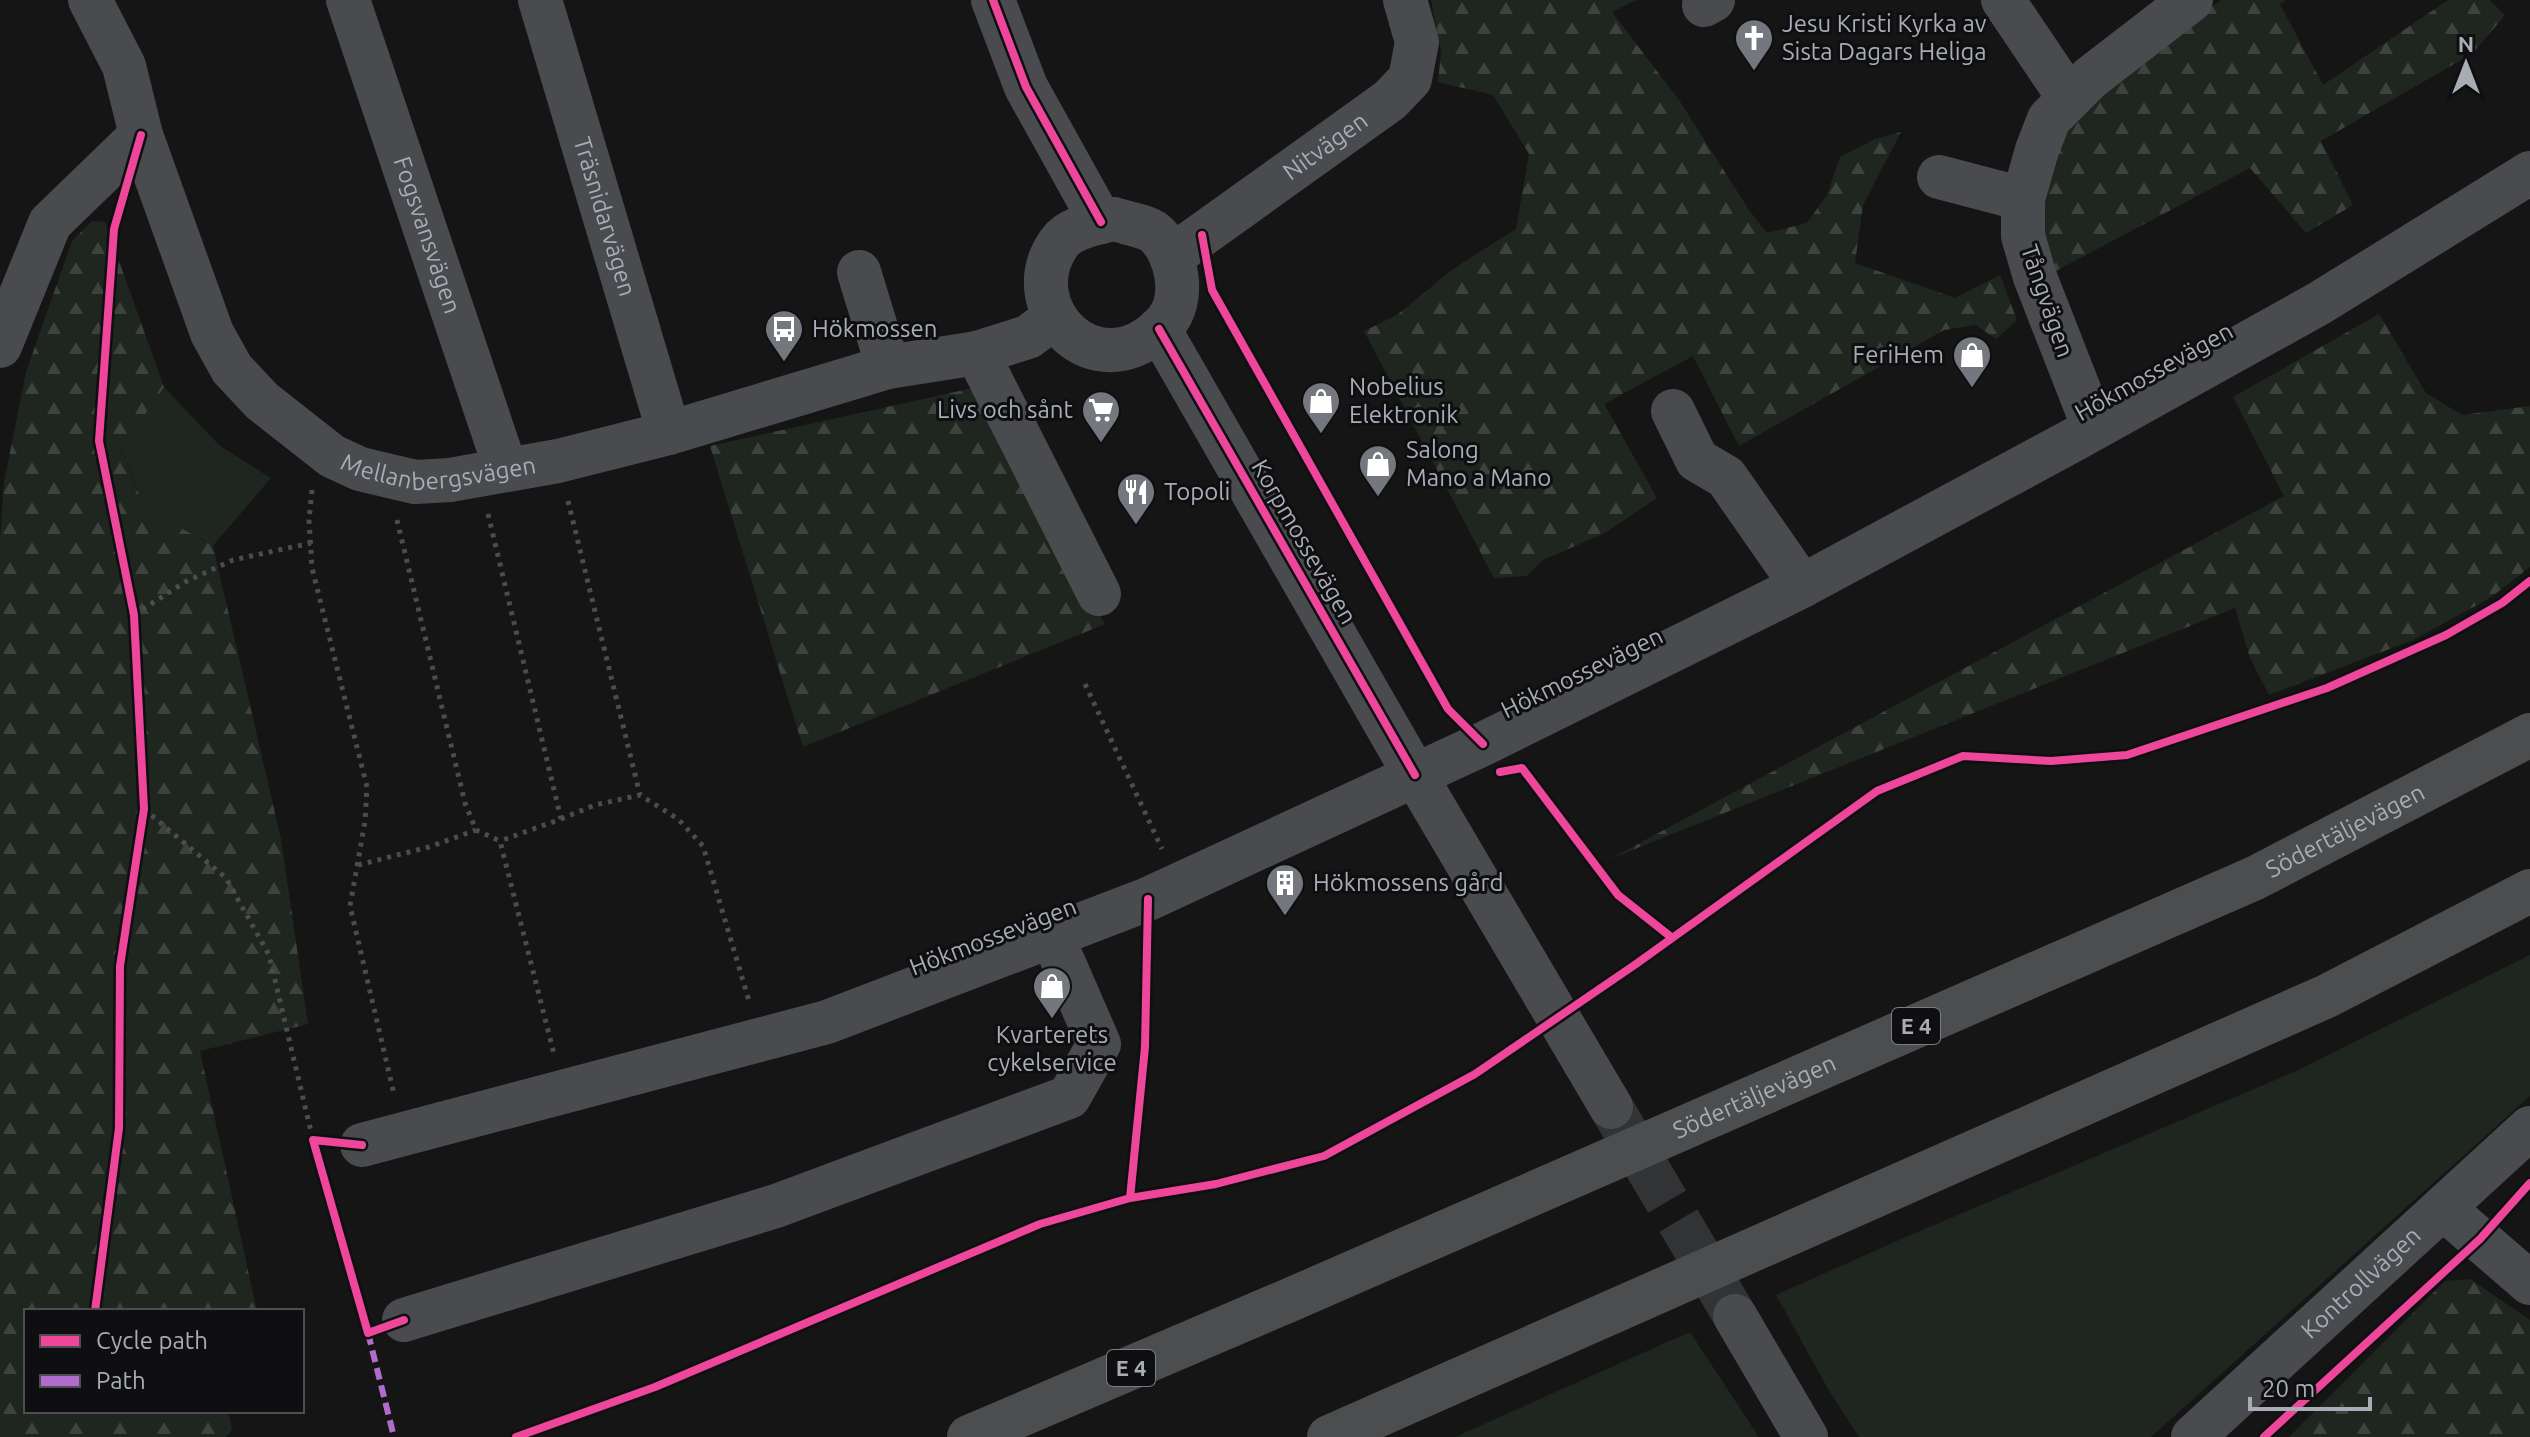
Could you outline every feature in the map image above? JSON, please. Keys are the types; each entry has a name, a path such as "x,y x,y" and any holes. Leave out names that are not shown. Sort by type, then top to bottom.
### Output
{"highway":[{"name":"Södertäljevägen","path":"969,1437 2255,878 2530,735"},
{"path":"1329,1437 2327,996 2530,891"}],"street":[{"name":"Mellanbergsvägen","path":"90,0 124,66 141,135 212,333 232,369 262,401 332,456 360,469 415,482 450,480 558,461 669,433 888,367 977,353 1028,337 1055,317"},
{"name":"Fogsvansvägen","path":"348,0 492,472"},
{"name":"Träsnidarvägen","path":"540,0 669,433"},
{"path":"993,0 1026,87 1101,222"},
{"name":"Nitvägen","path":"1171,257 1390,100 1410,79 1417,42 1405,0"},
{"path":"2003,0 2069,98"},
{"name":"Tångvägen","path":"2094,428 2035,277 2023,236 2023,199 2049,119 2090,78 2191,0"},
{"path":"0,346 50,223 141,135"},
{"name":"Hökmossevägen","path":"383,1140 827,1022 1179,885 1483,744 1802,586 2318,304 2530,173"},
{"path":"1939,177 2023,199"},
{"path":"1114,219 1154,232 1171,257 1178,275 1171,316 1138,345 1106,351 1084,345 1055,317 1050,305 1047,269 1060,241 1087,225 1114,219"},
{"path":"859,272 888,367"},
{"name":"Korpmossevägen","path":"1159,329 1415,775 1611,1107"},
{"path":"977,353 1099,594"},
{"path":"1673,411 1697,460 1726,477 1802,586"},
{"path":"404,1320 776,1206 1069,1097 1099,1044 1052,936"},
{"name":"Kontrollvägen","path":"2193,1437 2530,1128"},
{"path":"2443,1208 2530,1283"},
{"path":"1735,1316 1806,1437"}],"path":[{"path":"313,1140 383,1140 350,906 365,821 367,787 312,568 309,520 312,488 332,456"},
{"path":"558,461 640,795 678,819 703,846 760,1040"},
{"path":"492,472 561,819"},
{"path":"386,476 465,803 476,830 500,841 595,805 640,795"},
{"path":"134,615 185,582 233,560 311,543"},
{"path":"131,600 134,626"},
{"path":"1085,684 1179,885"},
{"path":"142,824 143,794"},
{"path":"144,809 226,878 269,955 317,1155"},
{"path":"358,865 429,847 476,830"},
{"path":"500,841 564,1092"}],"green space":[{"path":"1431,0 1636,0 1612,12 1679,100 1767,233 1807,223 1827,195 1840,157 1875,139 1901,132 1863,205 1855,263 1955,298 2000,275 2017,320 1996,339 1976,325 1944,330 1739,446 1693,356 1604,404 1657,498 1605,533 1543,560 1527,576 1494,578 1364,331 1397,315 1453,269 1516,229 1529,154 1493,95 1438,82 1441,52"},
{"path":"2221,0 2286,0 2280,4 2323,85 2448,0 2490,0 2505,15 2473,53 2321,141 2353,205 2306,233 2250,168 2052,273 2044,239 2044,200 2051,152 2099,93"},
{"path":"92,221 105,222 164,387 121,449 144,507 213,546 281,839 308,1024 200,1051 257,1309 24,1309 24,1413 228,1413 232,1430 226,1437 0,1437 0,541 4,482 26,372 72,241"},
{"path":"2379,314 2426,393 2462,415 2530,406 2530,567 2490,598 2413,640 2269,695 2250,658 2235,608 1610,859 2284,496 2233,397"},
{"path":"164,387 220,446 271,478 213,546 144,507 121,448"},
{"path":"973,388 1105,624 803,747 710,446"},
{"path":"2530,955 2530,1096 2151,1437 1859,1437 1828,1389 1776,1295 2296,1071"},
{"path":"2470,1279 2530,1320 2530,1437 2289,1437 2445,1281"},
{"path":"1690,1332 1759,1437 1455,1437 1674,1339"}],"tunnel":[{"path":"1611,1107 1735,1316"}],"marked path":[{"path":"368,1333 394,1437"}],"cycle path":[{"path":"993,0 1026,87 1101,222"},
{"path":"95,1309 119,1128 120,966 144,809 134,615 99,441 114,229 141,135"},
{"path":"1202,235 1212,290 1448,709 1483,744"},
{"path":"1159,329 1415,775"},
{"path":"516,1437 655,1387 1040,1224 1130,1198 1216,1184 1324,1156 1475,1074 1636,964 1877,791 1963,756 2051,761 2127,755 2327,688 2446,635 2502,603 2530,581"},
{"path":"1500,772 1522,768 1618,895 1671,937"},
{"path":"1130,1198 1145,1047 1148,899"},
{"path":"362,1145 313,1140 368,1333 404,1320"},
{"path":"2264,1437 2480,1239 2530,1183"}],"place":[{"name":"Jesu Kristi Kyrka av Sista Dagars Heliga","path":"1754,72"},
{"name":"Hökmossen","path":"784,363"},
{"name":"FeriHem","path":"1972,389"},
{"name":"Nobelius Elektronik","path":"1321,435"},
{"name":"Livs och sånt","path":"1101,444"},
{"name":"Salong Mano a Mano","path":"1378,498"},
{"name":"Topoli","path":"1136,526"},
{"name":"Hökmossens gård","path":"1285,917"},
{"name":"Kvarterets cykelservice","path":"1052,1020"}]}
